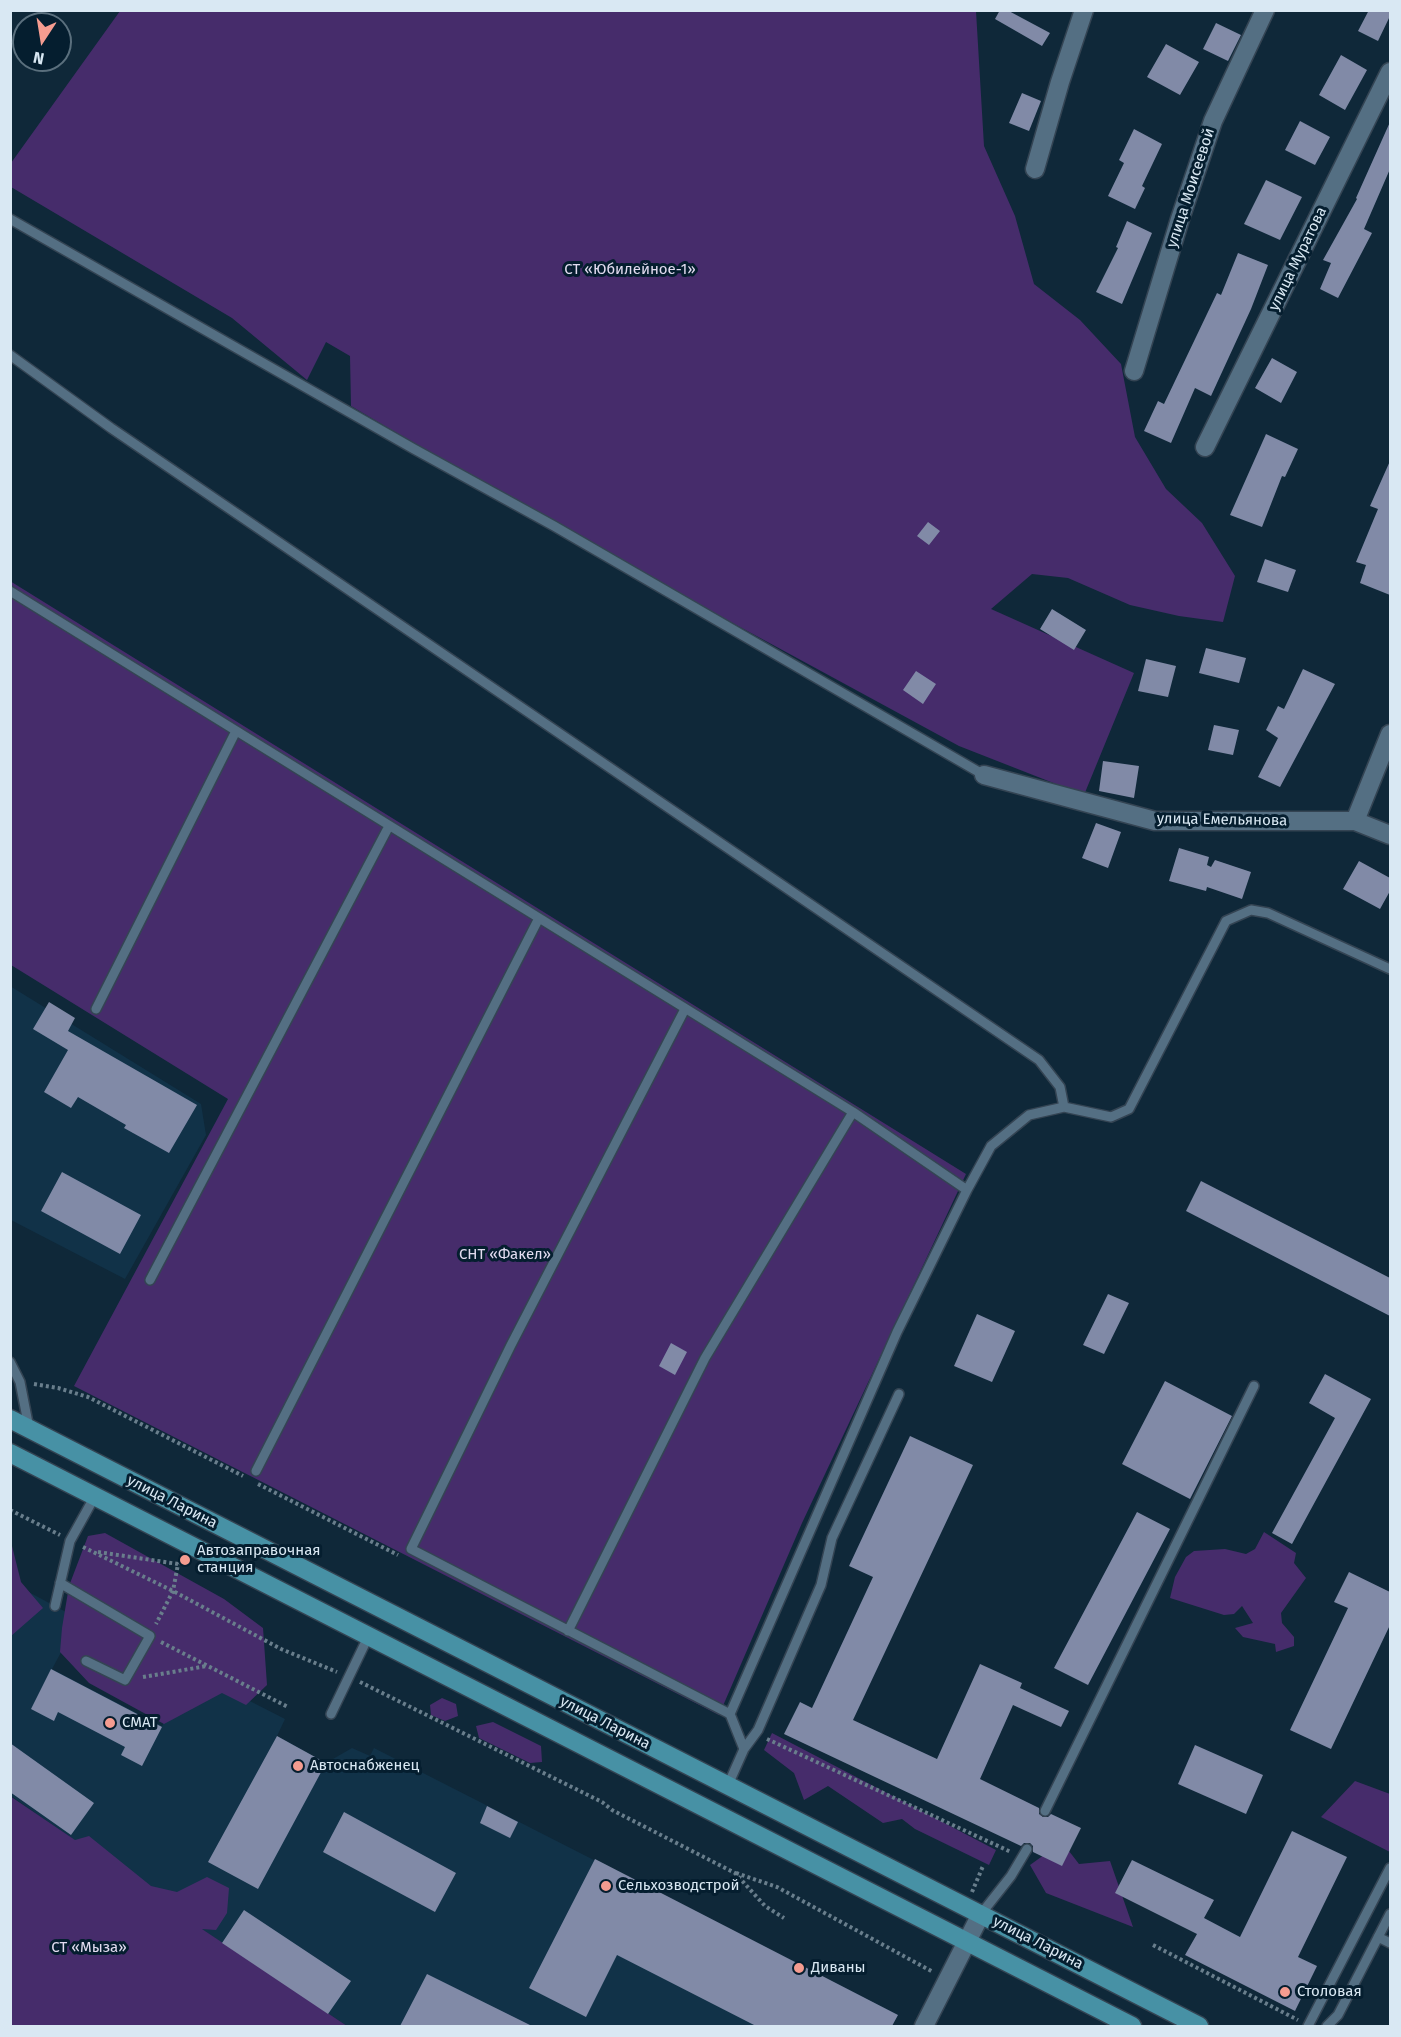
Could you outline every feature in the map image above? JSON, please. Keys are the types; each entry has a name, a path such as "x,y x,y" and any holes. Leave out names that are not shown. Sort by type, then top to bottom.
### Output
{"main road":[{"name":"улица Ларина","path":"10,1419 1199,2026"},
{"name":"улица Ларина","path":"10,1453 1132,2026"}],"street":[{"path":"1035,169 1084,10"},
{"name":"улица Моисеевой","path":"1134,371 1180,219 1213,121 1265,10"},
{"name":"улица Муратова","path":"1205,447 1390,72"},
{"path":"1355,821 1390,734"},
{"name":"улица Емельянова","path":"984,775 1155,821 1355,821 1390,835"},
{"path":"924,2026 981,1914"}],"lane":[{"path":"10,219 554,526 984,775"},
{"path":"10,355 111,428 1039,1060 1060,1087 1064,1107"},
{"path":"10,591 853,1112 967,1190"},
{"path":"96,1009 236,731"},
{"path":"150,1280 389,826"},
{"path":"730,1714 897,1332 991,1146 1029,1115 1064,1107 1111,1117 1129,1108 1226,921 1251,910 1268,913 1390,969"},
{"path":"256,1471 539,918"},
{"path":"685,1009 511,1345 411,1550 730,1714 744,1749"},
{"path":"568,1631 705,1358 853,1112"},
{"path":"10,1362 20,1382 29,1428"},
{"path":"1045,1811 1254,1386"},
{"path":"728,1785 744,1749 758,1730 821,1585 832,1538 899,1394"},
{"path":"55,1606 70,1541 95,1496"},
{"path":"60,1583 150,1636 125,1680 86,1661"},
{"path":"331,1714 369,1635"},
{"path":"981,1914 1011,1876 1027,1849"},
{"path":"1308,2026 1390,1868"},
{"path":"1328,2026 1338,2015 1390,1914"},
{"path":"1378,1937 1390,1943"}],"path":[{"path":"10,1510 173,1591 281,1649 349,1677 602,1802 612,1810 735,1873 777,1887 933,1971 952,1972"},
{"path":"92,1551 178,1564 173,1591 150,1636 288,1707"},
{"path":"125,1680 207,1666"},
{"path":"971,1893 983,1866"},
{"path":"735,1873 765,1906 784,1918"},
{"path":"1153,1945 1308,2026"}],"shaded area":[{"path":"10,986 201,1104 206,1135 125,1279 11,1220"},
{"path":"10,1582 79,1619 52,1669 162,1726 176,1700 197,1674 285,1719 277,1736 326,1763 352,1748 370,1756 374,1748 898,2015 892,2026 347,2026 222,1943 11,1796"}],"green space":[{"name":"СТ «Юбилейное-1»","path":"120,11 976,11 984,146 1015,216 1034,284 1080,320 1121,364 1135,437 1166,489 1202,523 1235,576 1223,622 1179,616 1130,605 1068,578 1032,574 991,609 1134,673 1084,795 959,746 554,526 351,406 350,356 326,342 307,380 232,318 11,187 11,163"},
{"name":"СНТ «Факел»","path":"10,581 966,1174 802,1523 719,1715 74,1386 228,1099 11,965"},
{"path":"1264,1532 1296,1553 1294,1563 1306,1578 1281,1613 1282,1623 1294,1637 1294,1646 1276,1652 1275,1644 1243,1637 1235,1628 1253,1623 1242,1606 1234,1614 1224,1615 1170,1598 1175,1577 1186,1557 1194,1551 1225,1549 1246,1554 1255,1549"},
{"path":"105,1533 224,1599 263,1628 267,1685 246,1705 222,1693 164,1724 89,1683 60,1652 69,1586 88,1536"},
{"path":"10,1538 21,1582 43,1608 11,1636"},
{"path":"442,1698 456,1704 458,1716 445,1721 431,1715 430,1705"},
{"path":"493,1722 541,1746 542,1762 530,1763 479,1738 476,1726"},
{"path":"772,1733 996,1850 989,1865 915,1829 902,1819 883,1823 828,1786 804,1800 794,1773 764,1750"},
{"path":"1355,1781 1390,1794 1390,1852 1321,1817"},
{"name":"СТ «Мыза»","path":"10,1796 75,1840 89,1836 151,1886 177,1892 207,1877 229,1888 227,1913 216,1930 202,1929 347,2026 11,2026"},
{"path":"1062,1842 1079,1864 1110,1861 1133,1927 1046,1893 1030,1865"}],"building":[{"path":"1000,10 1007,10 1050,33 1042,46 995,19"},
{"path":"1369,10 1390,10 1390,16 1378,41 1358,31"},
{"path":"1216,23 1241,35 1228,61 1203,49"},
{"path":"1166,44 1199,62 1180,95 1147,77"},
{"path":"1341,55 1367,70 1345,110 1319,95"},
{"path":"1022,93 1041,101 1029,131 1009,123"},
{"path":"1300,121 1330,137 1315,165 1285,150"},
{"path":"1390,122 1390,169 1364,229 1372,233 1338,298 1320,289 1331,263 1323,260 1357,199"},
{"path":"1134,129 1162,144 1142,186 1145,188 1135,209 1108,196 1124,163 1119,160"},
{"path":"1266,180 1302,197 1280,240 1244,224"},
{"path":"1127,221 1152,233 1122,304 1096,292 1118,248 1116,247"},
{"path":"1238,253 1268,265 1251,309 1211,396 1195,388 1171,443 1144,431 1158,401 1164,404 1217,293 1221,295"},
{"path":"1272,358 1297,372 1281,403 1255,388"},
{"path":"1266,434 1298,449 1285,477 1282,476 1262,527 1230,515"},
{"path":"1390,461 1390,595 1360,583 1366,565 1356,562 1378,509 1370,506"},
{"path":"928,522 940,531 929,545 917,536"},
{"path":"1265,559 1296,570 1288,592 1257,582"},
{"path":"1052,609 1086,630 1074,650 1040,629"},
{"path":"1206,648 1246,658 1239,683 1199,673"},
{"path":"1146,659 1176,666 1168,697 1138,691"},
{"path":"1303,669 1335,684 1280,787 1258,777 1278,738 1266,730 1278,706 1284,709"},
{"path":"916,671 936,684 923,704 903,690"},
{"path":"1214,725 1239,730 1233,755 1208,750"},
{"path":"1103,761 1139,766 1134,798 1099,791"},
{"path":"1096,823 1121,832 1108,868 1082,858"},
{"path":"1179,848 1209,857 1207,865 1211,867 1215,860 1251,872 1242,899 1207,887 1206,891 1169,881"},
{"path":"1359,861 1390,878 1390,891 1380,909 1343,889"},
{"path":"49,1002 75,1018 68,1031 197,1105 169,1153 124,1128 126,1125 78,1097 71,1108 44,1092 68,1050 33,1029"},
{"path":"62,1172 141,1215 120,1254 41,1211"},
{"path":"1201,1181 1390,1278 1390,1316 1186,1211"},
{"path":"1108,1294 1129,1303 1104,1354 1083,1345"},
{"path":"977,1314 1015,1331 992,1382 954,1366"},
{"path":"671,1343 687,1352 675,1375 659,1366"},
{"path":"1325,1374 1371,1399 1292,1544 1272,1533 1335,1418 1309,1403"},
{"path":"1165,1381 1232,1416 1190,1499 1122,1464"},
{"path":"910,1436 973,1465 853,1720 937,1759 980,1664 1022,1683 1020,1688 1069,1711 1061,1727 1013,1705 980,1779 1039,1808 1039,1814 1043,1817 1051,1814 1081,1828 1062,1866 1033,1852 1033,1846 1030,1843 1024,1843 1021,1846 784,1734 800,1702 812,1708 873,1577 849,1566"},
{"path":"1137,1512 1170,1529 1088,1685 1054,1668"},
{"path":"1349,1572 1390,1592 1390,1625 1331,1749 1290,1730 1348,1608 1334,1602"},
{"path":"51,1669 162,1727 142,1766 121,1755 125,1747 58,1712 54,1721 31,1709"},
{"path":"277,1736 326,1763 258,1889 208,1862"},
{"path":"10,1743 94,1803 71,1835 10,1792"},
{"path":"1195,1745 1263,1775 1246,1814 1178,1784"},
{"path":"487,1806 518,1822 510,1838 480,1823"},
{"path":"344,1812 456,1873 435,1912 323,1852"},
{"path":"1292,1831 1347,1857 1298,1957 1317,1966 1295,2011 1185,1955 1197,1934 1115,1893 1132,1860 1214,1900 1204,1918 1240,1937"},
{"path":"595,1859 898,2015 892,2026 756,2026 617,1955 586,2017 529,1988"},
{"path":"244,1910 351,1981 328,2014 222,1943"},
{"path":"427,1974 532,2026 400,2026"}],"place":[{"name":"Автозаправочная станция","path":"185,1560"},
{"name":"СМАТ","path":"110,1723"},
{"name":"Автоснабженец","path":"298,1766"},
{"name":"Сельхозводстрой","path":"606,1886"},
{"name":"Диваны","path":"799,1968"},
{"name":"Столовая","path":"1285,1992"}]}
